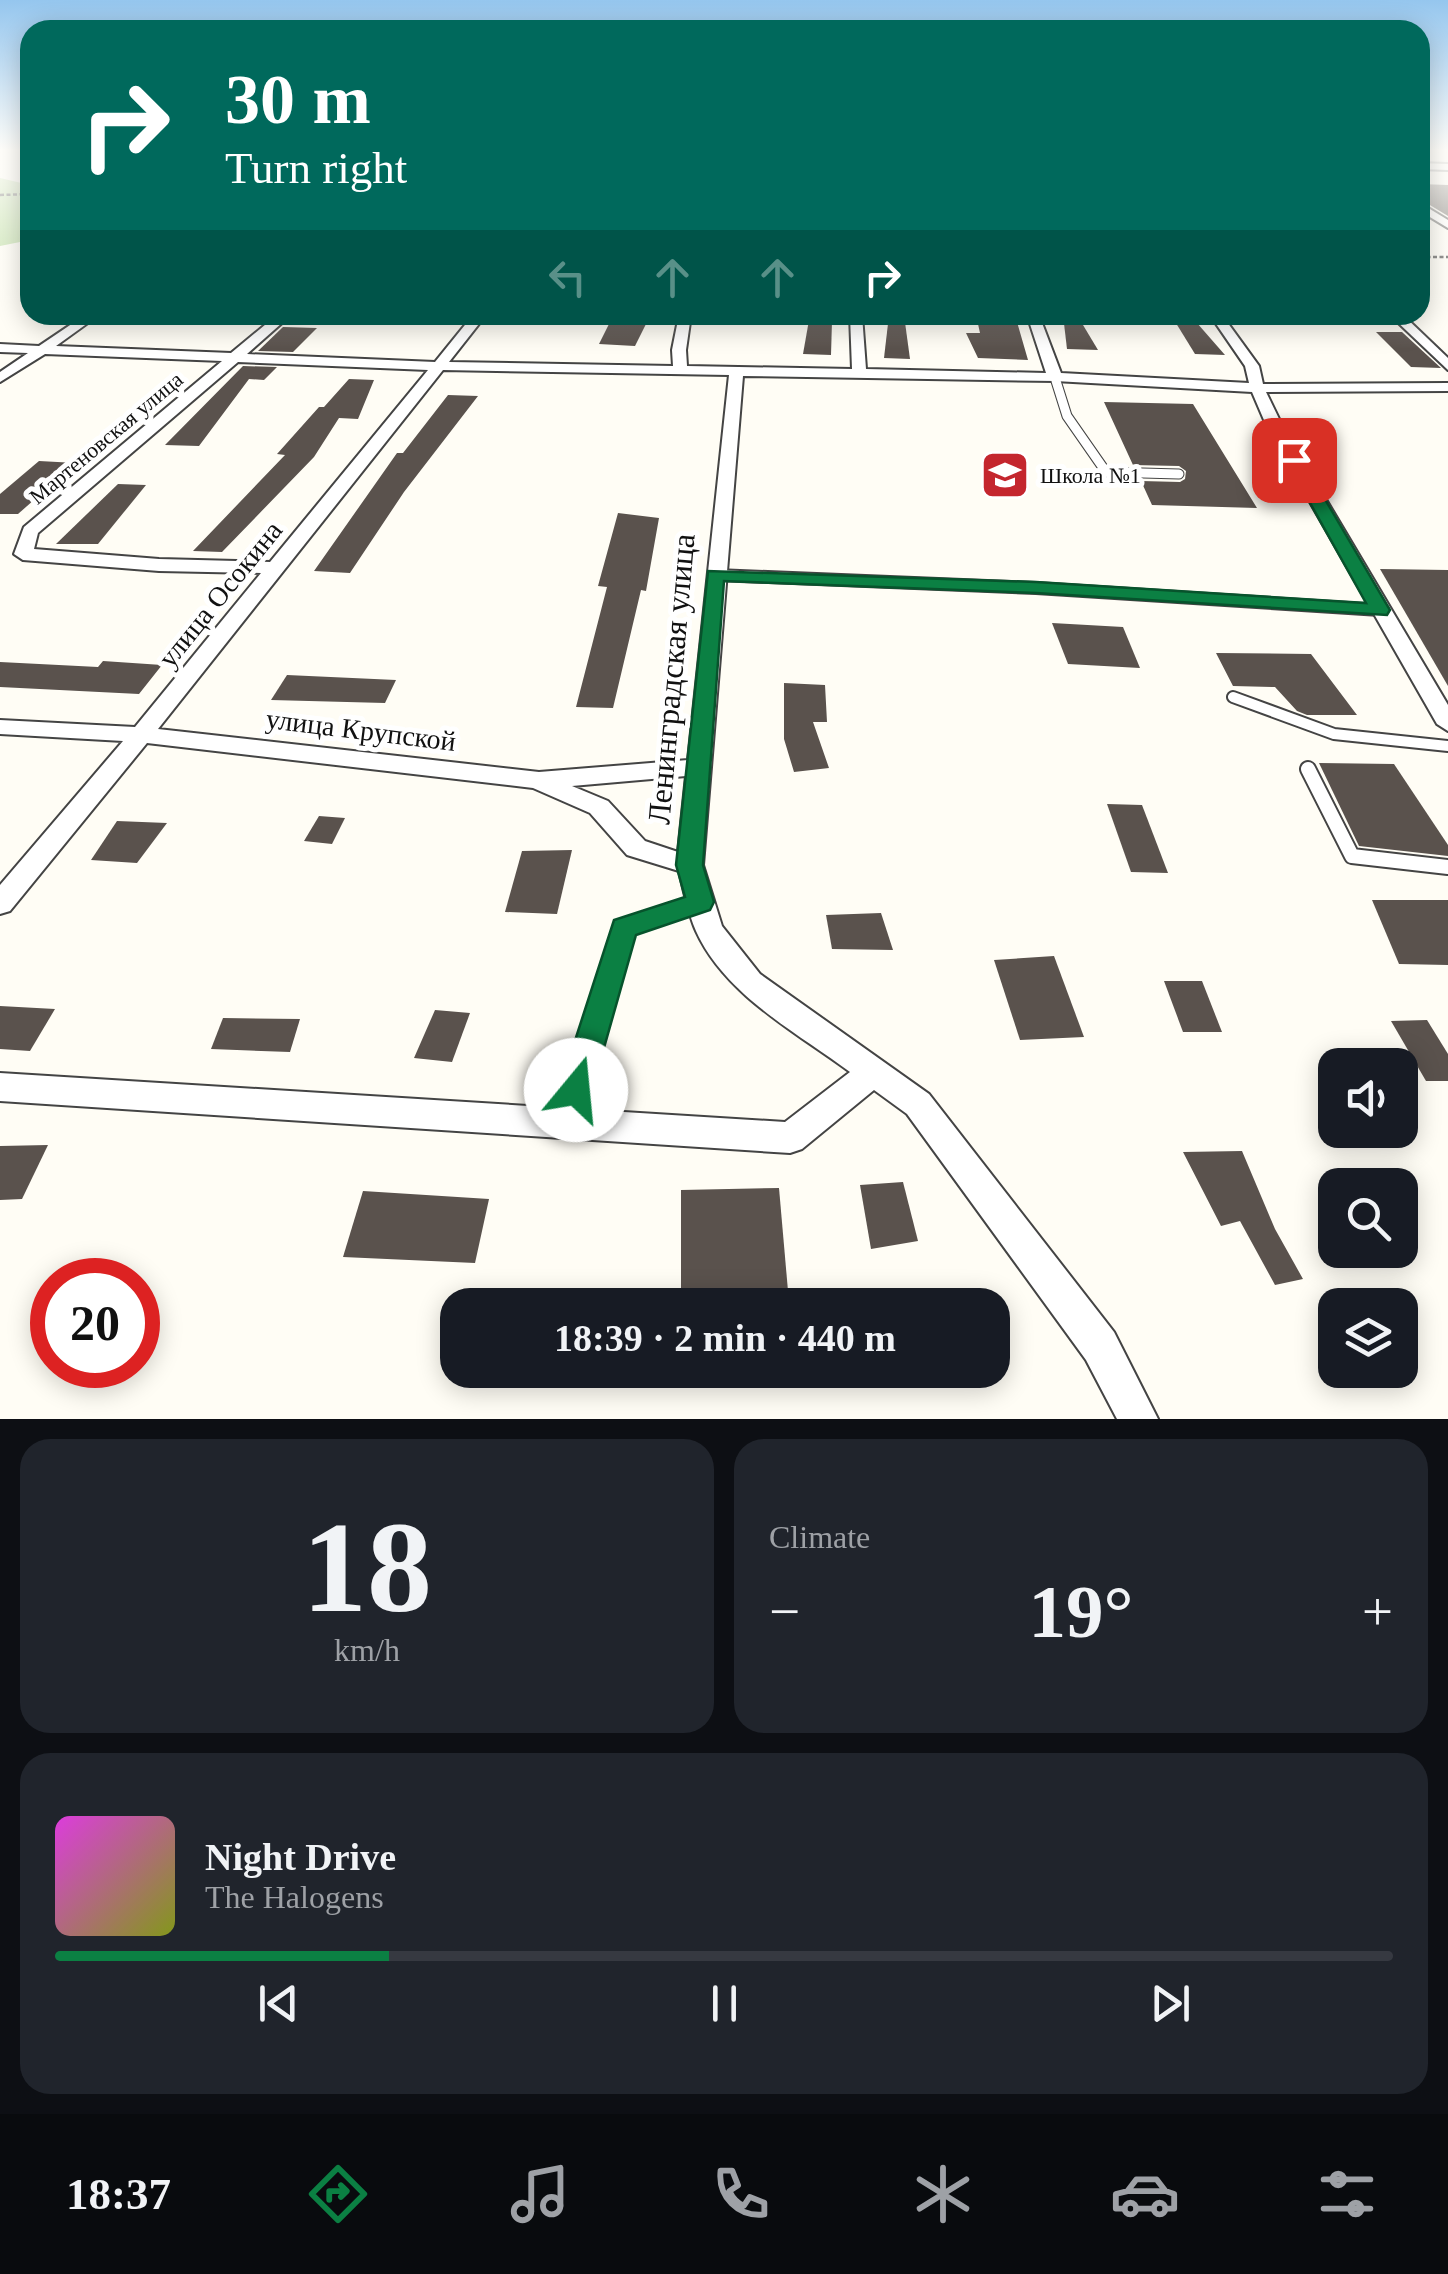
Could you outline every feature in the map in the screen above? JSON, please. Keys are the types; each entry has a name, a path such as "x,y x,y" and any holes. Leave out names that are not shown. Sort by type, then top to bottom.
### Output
{"street":[{"path":"0,378 78,325"},
{"name":"Мартеновская улица","path":"274,325 30,532 24,554 158,566 277,568"},
{"name":"улица Осокина","path":"0,904 472,325"},
{"path":"682,372 679,350 684,325"},
{"path":"857,325 859,372"},
{"path":"1037,325 1055,377"},
{"path":"1223,325 1252,366 1274,426 1448,724"},
{"path":"1406,325 1448,366"},
{"path":"0,348 441,366 1055,377 1257,388 1448,387"},
{"name":"Ленинградская улица","path":"736,373 690,865 708,929 750,982 918,1104 1100,1346 1138,1419"},
{"name":"улица Крупской","path":"0,728 141,735 537,780 599,807 636,848 690,865"},
{"path":"537,780 698,766"},
{"path":"0,1087 790,1138 874,1072"}],"lane":[{"path":"1055,377 1068,416 1106,472 1179,474"},
{"path":"715,575 1036,588 1380,610"},
{"path":"1233,697 1334,734 1448,746"},
{"path":"1308,768 1352,856 1448,867"},
{"path":"566,1122 624,928 700,902"}],"green space":[{"path":"0,216 20,216 20,242 0,246"}],"building":[{"path":"608,325 646,325 635,346 599,344"},
{"path":"808,325 832,325 831,355 803,354"},
{"path":"888,325 905,325 910,359 884,358"},
{"path":"978,325 1018,325 1028,360 978,358 966,333 980,333"},
{"path":"1064,325 1083,325 1098,350 1067,349"},
{"path":"1177,325 1199,325 1225,355 1195,354"},
{"path":"283,327 317,328 293,352 258,351"},
{"path":"1376,332 1402,332 1441,368 1411,367"},
{"path":"243,366 277,367 264,380 249,379 199,446 165,445"},
{"path":"349,379 374,380 358,419 339,418 314,457 222,552 193,551 285,455 277,454"},
{"path":"448,395 478,396 404,492 350,573 314,571 397,453 403,453"},
{"path":"1104,402 1193,404 1257,508 1152,505 1141,481 1180,482 1186,471 1179,466 1133,465"},
{"path":"39,461 76,463 18,514 0,514 0,494"},
{"path":"118,484 146,485 98,544 56,544"},
{"path":"618,513 659,518 646,591 641,590 613,708 576,707 607,587 598,586"},
{"path":"1380,569 1448,570 1448,686"},
{"path":"1052,623 1123,627 1140,668 1068,664"},
{"path":"1216,653 1311,654 1357,715 1307,715 1297,711 1275,687 1233,686"},
{"path":"103,661 162,665 139,694 0,687 0,662 98,667"},
{"path":"287,675 396,680 385,703 271,700"},
{"path":"784,683 825,685 827,722 813,722 829,768 794,772 784,739"},
{"path":"1319,763 1394,764 1448,845 1448,856 1359,846"},
{"path":"1107,804 1142,805 1168,873 1131,872"},
{"path":"319,816 345,818 332,844 304,841"},
{"path":"117,821 167,823 137,863 91,860"},
{"path":"572,850 557,914 505,912 522,851"},
{"path":"1372,900 1448,900 1448,965 1399,964"},
{"path":"881,913 893,950 832,949 826,915"},
{"path":"1054,956 1084,1037 1020,1040 994,960"},
{"path":"1164,981 1202,981 1222,1032 1183,1032"},
{"path":"0,1006 55,1009 30,1051 0,1049"},
{"path":"435,1010 470,1013 452,1062 414,1058"},
{"path":"223,1018 300,1019 290,1052 211,1049"},
{"path":"1427,1020 1448,1054 1448,1081 1426,1081 1418,1067 1418,1048 1407,1048 1391,1021"},
{"path":"48,1145 22,1199 0,1200 0,1146"},
{"path":"1242,1151 1275,1229 1303,1279 1275,1285 1240,1221 1221,1226 1183,1152"},
{"path":"903,1182 918,1241 871,1249 860,1185"},
{"path":"779,1188 788,1288 681,1288 681,1190"},
{"path":"363,1191 489,1199 475,1263 343,1257"}],"place":[{"name":"Школа №1","path":"1005,475"}],"route":[{"path":"576,1090 624,928 700,902 690,865 715,575 1036,588 1380,610 1294,460"}]}
